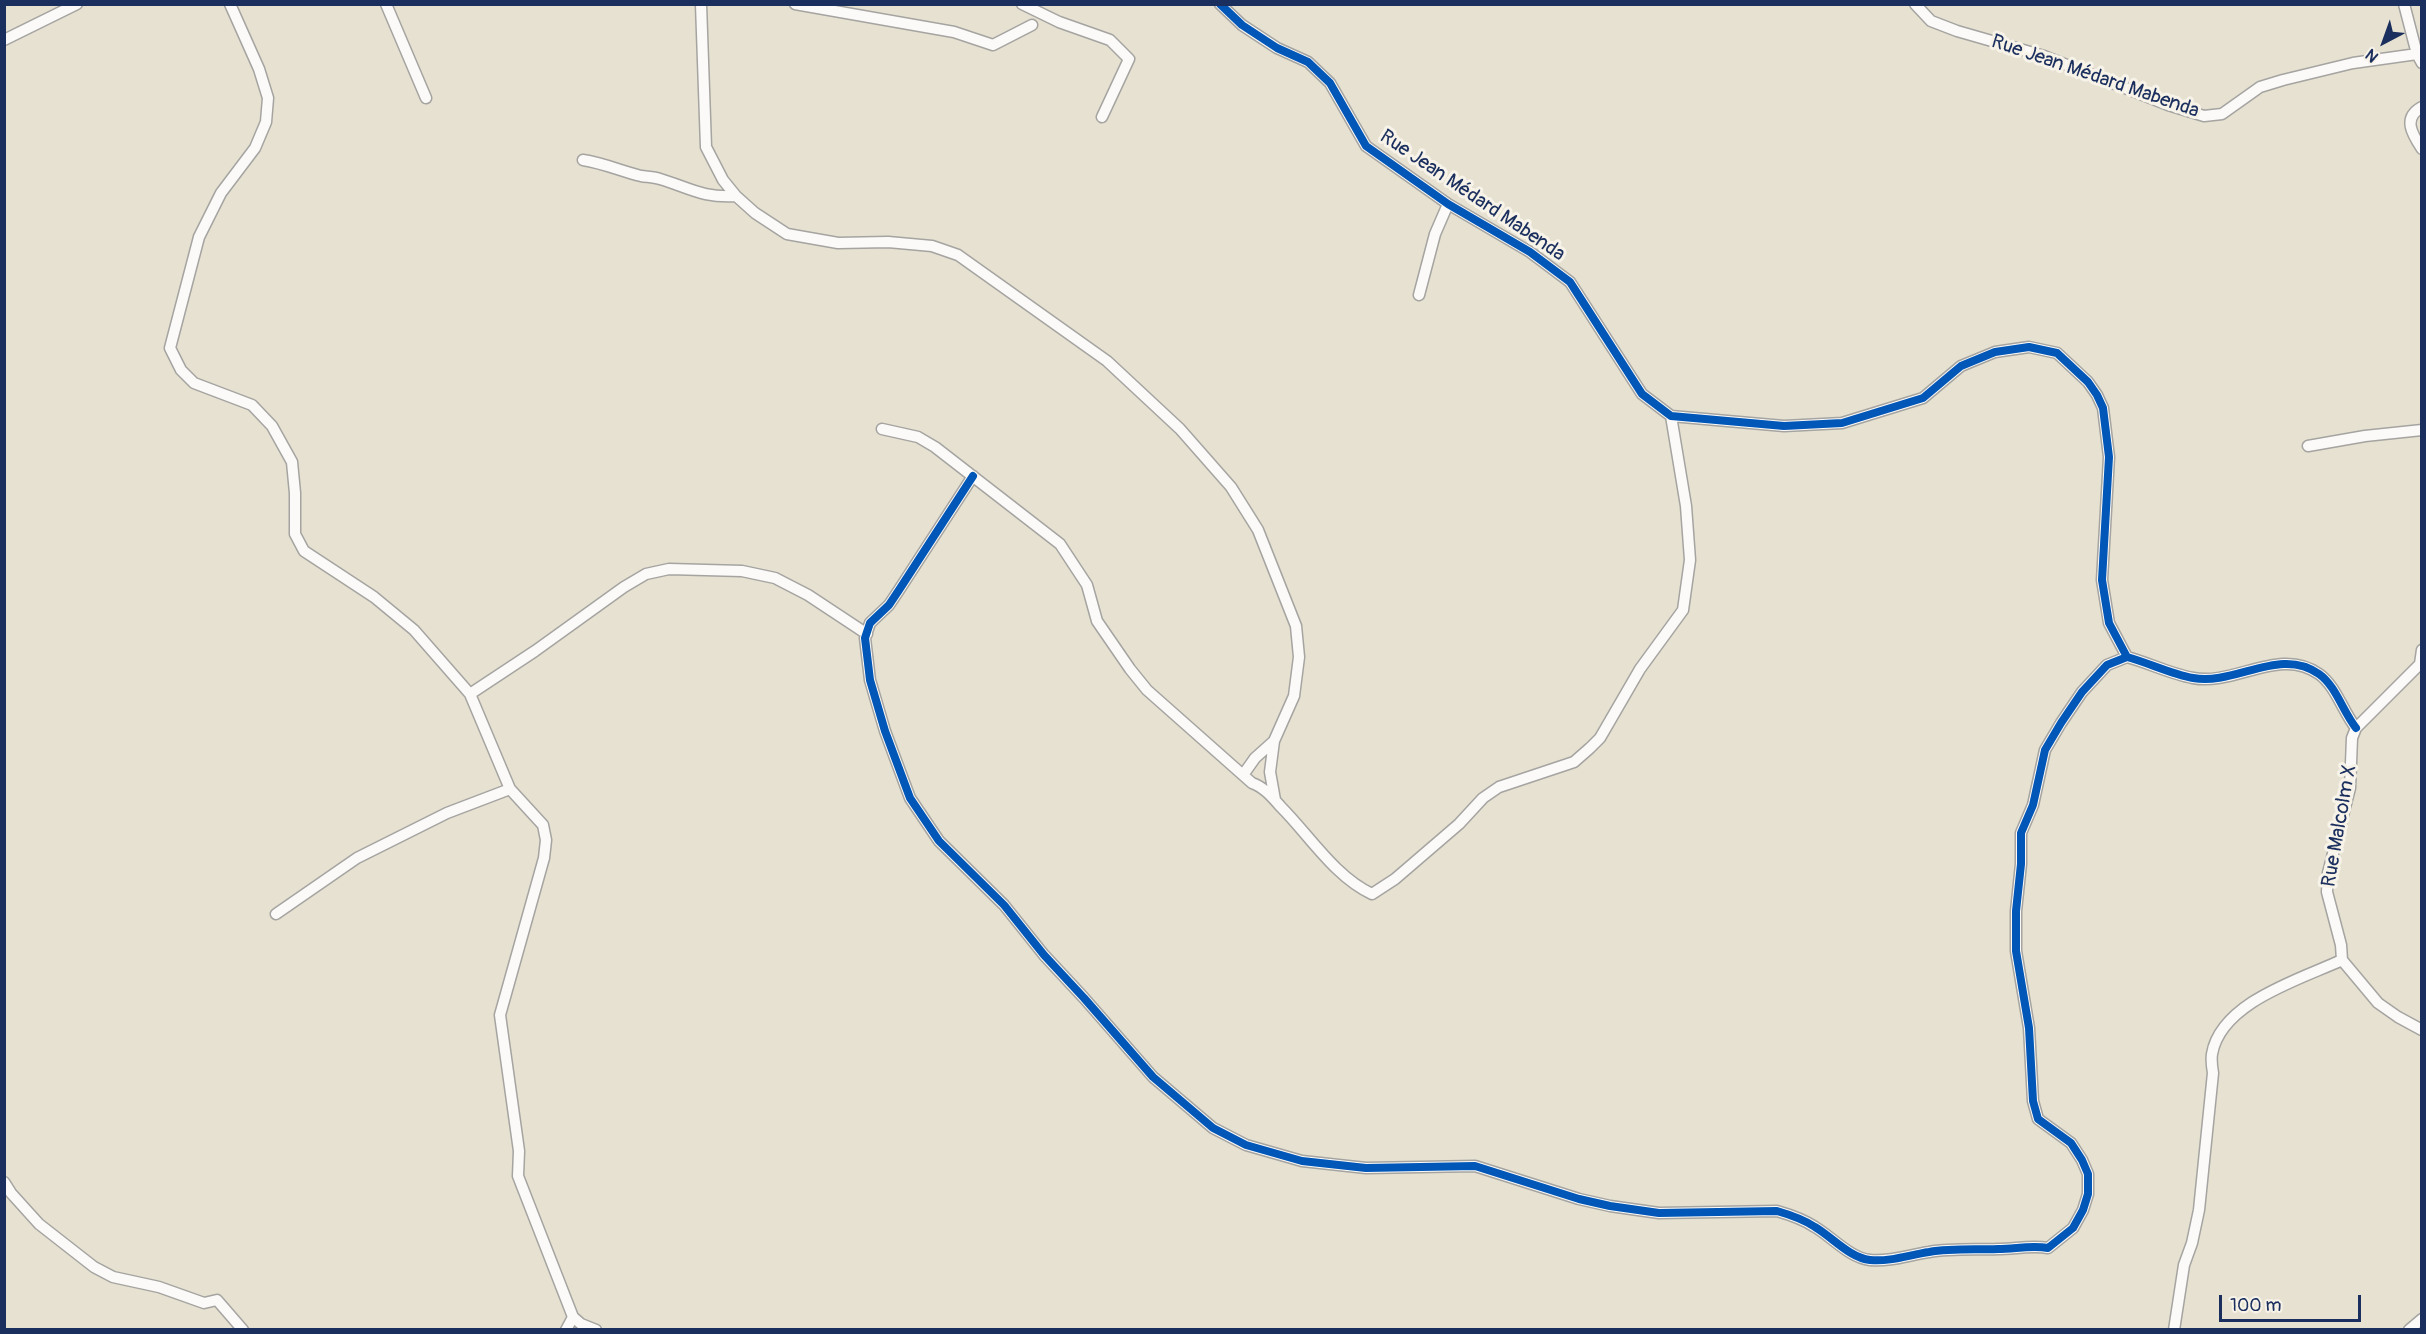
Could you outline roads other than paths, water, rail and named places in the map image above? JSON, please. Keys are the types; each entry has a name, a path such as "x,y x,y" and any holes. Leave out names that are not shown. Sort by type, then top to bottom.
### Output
{"street":[{"path":"4,40 77,4"},
{"path":"230,4 259,69 268,98 266,122 255,148 221,193 199,237 170,348 181,370 194,383 252,405 272,426 292,462 295,534 304,551 374,597 414,630 470,694 510,789 543,825 546,840 544,858 500,1015 519,1151 518,1176 573,1317 581,1324 596,1329"},
{"path":"386,4 426,98"},
{"path":"701,4 706,147 723,180 736,196 755,213 787,234 838,243 888,242 932,246 958,255 1107,361 1180,429 1231,487 1258,530 1296,626 1299,657 1294,696 1274,741 1270,770 1275,800"},
{"path":"795,4 954,32 993,45 1032,25"},
{"path":"1022,4 1059,22 1110,40 1129,59 1102,117"},
{"name":"Rue Jean Médard Mabenda","path":"1220,4 1242,25 1277,48 1308,62 1330,83 1366,147 1448,204 1530,252 1570,282 1641,394 1671,416"},
{"name":"Rue Jean Médard Mabenda","path":"1915,4 1932,21 1940,25 2044,56 2168,105 2204,116 2222,114 2260,87 2283,80 2353,63 2419,58"},
{"path":"2404,4 2419,58"},
{"path":"2421,107 2413,112 2409,119 2421,149"},
{"path":"583,160 657,178 705,195 736,196"},
{"path":"1419,295 1435,234 1448,204"},
{"path":"882,429 918,437 973,476 1060,544 1087,585 1097,621 1147,690 1252,783 1259,785 1345,875 1372,894 1395,879 1459,824 1483,798 1499,787 1574,762 1590,748 1600,738 1641,669 1683,610 1690,560 1686,506 1671,416 1784,426 1842,423 1923,398 1961,366 1995,352 2029,348 2057,353 2088,382 2103,408 2109,456 2102,580 2109,623 2127,657"},
{"path":"2308,446 2365,436 2421,430"},
{"path":"973,476 889,605 870,624 867,634 870,680 885,731 910,798 928,827 939,841 1004,905 1044,955 1153,1077 1213,1128 1246,1145 1302,1161 1366,1168 1475,1166 1579,1199 1659,1213 1777,1211 1795,1216 1814,1226 1858,1257 1869,1260 1901,1258 1962,1248 1998,1249 2034,1245 2048,1248 2073,1228 2083,1210 2088,1194 2088,1174 2082,1160 2070,1143 2038,1119 2033,1101 2029,1028 2016,951 2021,834 2033,805 2045,750 2082,692 2107,665 2127,657 2193,678 2212,679 2227,678 2285,663 2298,665 2319,675 2327,683 2356,728 2421,665 2421,650"},
{"path":"470,694 624,587 646,574 669,569 742,571 775,578 808,595 867,634"},
{"name":"Rue Malcolm X","path":"2342,960 2341,945 2325,884 2350,788 2352,738 2356,728"},
{"path":"1243,775 1255,758 1274,741"},
{"path":"1252,783 1270,770"},
{"path":"276,914 357,858 447,813 510,789"},
{"path":"2174,1329 2184,1265 2192,1243 2199,1210 2212,1053 2228,1023 2245,1007 2288,982 2342,960 2378,1003 2421,1030"},
{"path":"4,1182 39,1224 94,1267 113,1277 159,1287 204,1303 217,1300 243,1329"},
{"path":"566,1329 573,1317"},
{"path":"2409,1329 2421,1318"}]}
